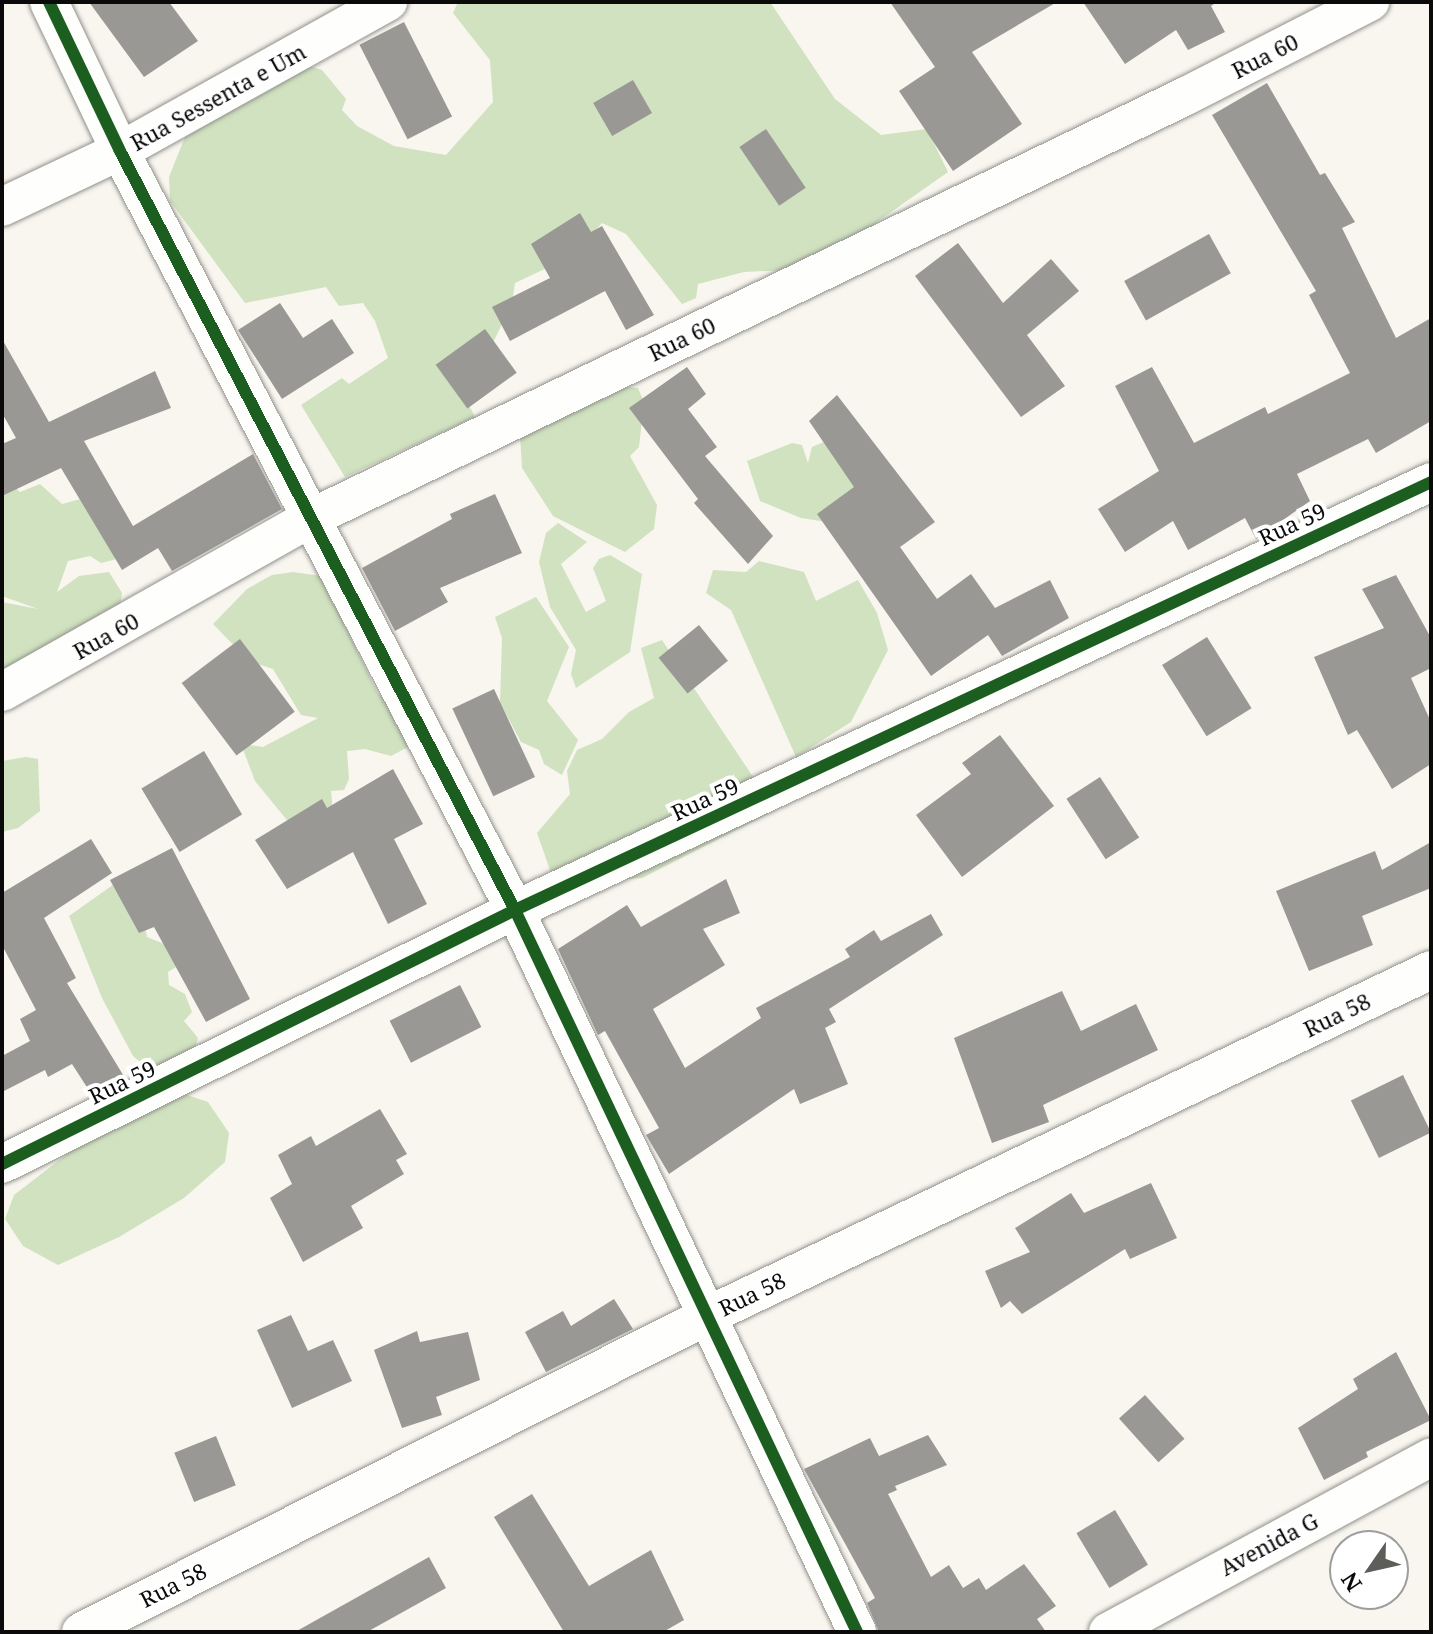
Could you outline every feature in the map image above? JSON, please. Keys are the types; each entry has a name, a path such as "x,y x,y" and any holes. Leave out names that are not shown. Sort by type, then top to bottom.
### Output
{"street":[{"path":"49,2 120,151 515,910 857,1632"},
{"name":"Rua Sessenta e Um","path":"2,207 120,151 388,2"},
{"name":"Rua 60","path":"2,692 311,518 1186,96 1370,2"},
{"name":"Rua 59","path":"2,1164 515,910 1431,482"},
{"name":"Rua 58","path":"81,1632 709,1315 1431,970"},
{"name":"Avenida G","path":"1108,1632 1431,1457"}],"green space":[{"path":"458,2 770,2 835,99 881,135 927,129 948,172 877,222 853,267 744,272 698,284 696,298 682,304 626,234 602,223 572,256 515,283 512,303 466,399 475,417 345,477 301,405 342,378 349,384 388,358 375,321 363,303 339,306 326,287 245,303 170,201 169,177 185,137 297,62 322,70 346,99 342,110 357,126 394,146 446,155 493,102 490,60 453,13"},
{"path":"618,386 638,388 644,402 639,447 630,456 657,505 654,529 625,552 553,516 522,468 520,435"},
{"path":"838,436 870,467 827,522 801,518 760,501 747,461 792,443 802,445 808,463 812,447"},
{"path":"9,482 20,492 40,484 62,504 84,498 121,558 101,563 90,556 68,561 57,592 79,576 109,572 122,593 118,620 2,691 2,602 38,609 2,596 2,484"},
{"path":"558,523 587,542 561,564 586,612 606,601 593,568 599,559 610,555 642,574 630,652 576,688 571,674 576,650 550,607 539,562 546,533"},
{"path":"759,561 804,572 816,601 858,580 877,613 888,650 851,722 796,757 731,610 706,593 713,570 746,572"},
{"path":"293,572 321,576 378,694 395,706 408,747 391,756 365,749 347,751 349,779 344,790 331,791 333,812 291,825 255,781 241,744 263,747 318,718 301,715 273,669 249,661 213,624 247,589 272,575"},
{"path":"536,597 569,647 547,701 578,740 562,775 544,764 539,750 521,742 500,703 502,638 495,617"},
{"path":"662,640 761,789 768,814 642,878 562,883 550,870 537,833 570,794 567,771 577,750 602,739 629,712 654,698 641,648"},
{"path":"26,757 38,759 40,811 18,828 2,832 2,761"},
{"path":"117,882 144,922 147,937 169,946 176,967 168,972 169,985 185,994 192,1012 184,1021 198,1038 193,1053 148,1069 133,1056 102,998 69,916"},
{"path":"178,1092 208,1102 229,1133 225,1162 184,1198 119,1237 58,1265 23,1246 5,1219 14,1195 93,1134"}],"building":[{"path":"89,2 169,2 198,41 144,77"},
{"path":"890,2 1057,2 972,52 1022,124 953,171 899,91 935,67"},
{"path":"1083,2 1217,2 1211,6 1225,32 1188,50 1176,30 1125,64"},
{"path":"404,22 452,116 408,139 359,45"},
{"path":"633,80 652,113 612,136 593,103"},
{"path":"1267,83 1320,175 1325,173 1355,222 1342,228 1396,338 1431,318 1431,421 1376,453 1368,439 1297,474 1310,501 1256,539 1245,518 1188,550 1173,521 1125,552 1098,509 1159,471 1115,386 1152,367 1194,443 1265,407 1268,414 1350,373 1309,295 1316,291 1212,115"},
{"path":"766,129 806,188 779,206 739,147"},
{"path":"580,213 591,232 602,226 654,315 626,330 605,291 510,341 492,307 550,278 531,244"},
{"path":"1209,234 1231,273 1146,320 1124,281"},
{"path":"958,243 1003,303 1051,259 1079,291 1027,335 1065,386 1021,417 915,276"},
{"path":"280,303 303,338 332,319 354,353 282,399 238,330"},
{"path":"485,329 517,373 467,409 436,365"},
{"path":"2,339 49,422 155,371 171,408 84,441 133,526 253,454 282,509 172,571 158,548 122,570 61,468 2,496 2,444 16,438 2,413"},
{"path":"687,367 706,394 688,409 717,447 705,456 773,536 748,564 694,503 698,499 629,408"},
{"path":"837,395 935,522 900,547 937,599 971,574 995,608 1050,580 1069,618 1002,656 988,635 931,676 817,514 854,487 809,421"},
{"path":"495,494 522,553 440,588 448,602 395,631 362,568 452,519 450,514"},
{"path":"1396,575 1431,638 1431,668 1411,678 1431,722 1431,764 1392,789 1357,730 1348,735 1314,657 1384,628 1362,589"},
{"path":"699,625 728,661 688,693 659,658"},
{"path":"1207,637 1252,708 1207,736 1162,665"},
{"path":"240,639 295,712 236,756 182,683"},
{"path":"494,689 535,777 493,796 452,708"},
{"path":"1000,735 1054,806 962,877 916,815 971,774 962,763"},
{"path":"204,751 242,814 180,852 141,789"},
{"path":"393,769 423,824 394,839 427,904 388,924 353,852 287,889 255,840 322,799 327,808"},
{"path":"1100,777 1139,837 1106,859 1066,799"},
{"path":"91,839 112,873 44,918 76,978 67,983 125,1078 92,1095 72,1064 48,1077 45,1070 2,1092 2,1056 30,1041 20,1019 36,1010 2,945 2,893"},
{"path":"1431,842 1431,888 1362,916 1373,945 1309,971 1276,891 1375,851 1382,870"},
{"path":"172,848 250,999 206,1022 154,927 139,933 110,880"},
{"path":"726,879 740,913 703,929 725,965 653,1009 685,1068 761,1018 756,1008 850,957 845,949 874,930 881,941 931,914 943,935 829,1009 836,1022 825,1028 848,1084 800,1104 794,1089 669,1174 646,1135 659,1128 605,1031 598,1035 558,949 627,905 641,927"},
{"path":"460,985 481,1027 411,1063 390,1021"},
{"path":"1062,991 1081,1031 1136,1004 1158,1050 1043,1105 1049,1122 992,1143 954,1038"},
{"path":"1403,1075 1431,1133 1379,1158 1351,1100"},
{"path":"380,1109 407,1154 396,1160 404,1174 351,1206 363,1228 303,1262 270,1198 292,1184 278,1155 311,1136 316,1146"},
{"path":"1151,1183 1177,1238 1130,1259 1125,1249 1022,1314 1010,1301 1001,1308 985,1271 1030,1252 1015,1228 1071,1193 1084,1213"},
{"path":"614,1299 633,1329 546,1372 525,1332 563,1311 571,1326"},
{"path":"291,1315 308,1351 333,1340 352,1381 292,1408 257,1330"},
{"path":"417,1331 420,1342 468,1332 480,1380 436,1397 442,1415 402,1428 374,1350"},
{"path":"1396,1352 1431,1420 1366,1452 1368,1457 1324,1480 1298,1428 1358,1389 1353,1379"},
{"path":"1145,1395 1184,1439 1158,1462 1119,1418"},
{"path":"928,1435 947,1465 895,1486 897,1490 888,1494 931,1577 949,1565 963,1588 979,1578 986,1590 1024,1564 1056,1606 1037,1619 1046,1632 879,1632 867,1603 875,1598 804,1469 870,1438 879,1456"},
{"path":"216,1436 236,1485 194,1502 174,1453"},
{"path":"532,1494 589,1586 651,1550 684,1620 663,1632 564,1632 494,1517"},
{"path":"1115,1510 1148,1565 1109,1588 1076,1533"},
{"path":"429,1557 446,1588 367,1632 295,1632"}],"cycle path":[{"path":"49,2 120,151 515,910 857,1632"},
{"path":"2,1164 515,910 1431,482"}]}
